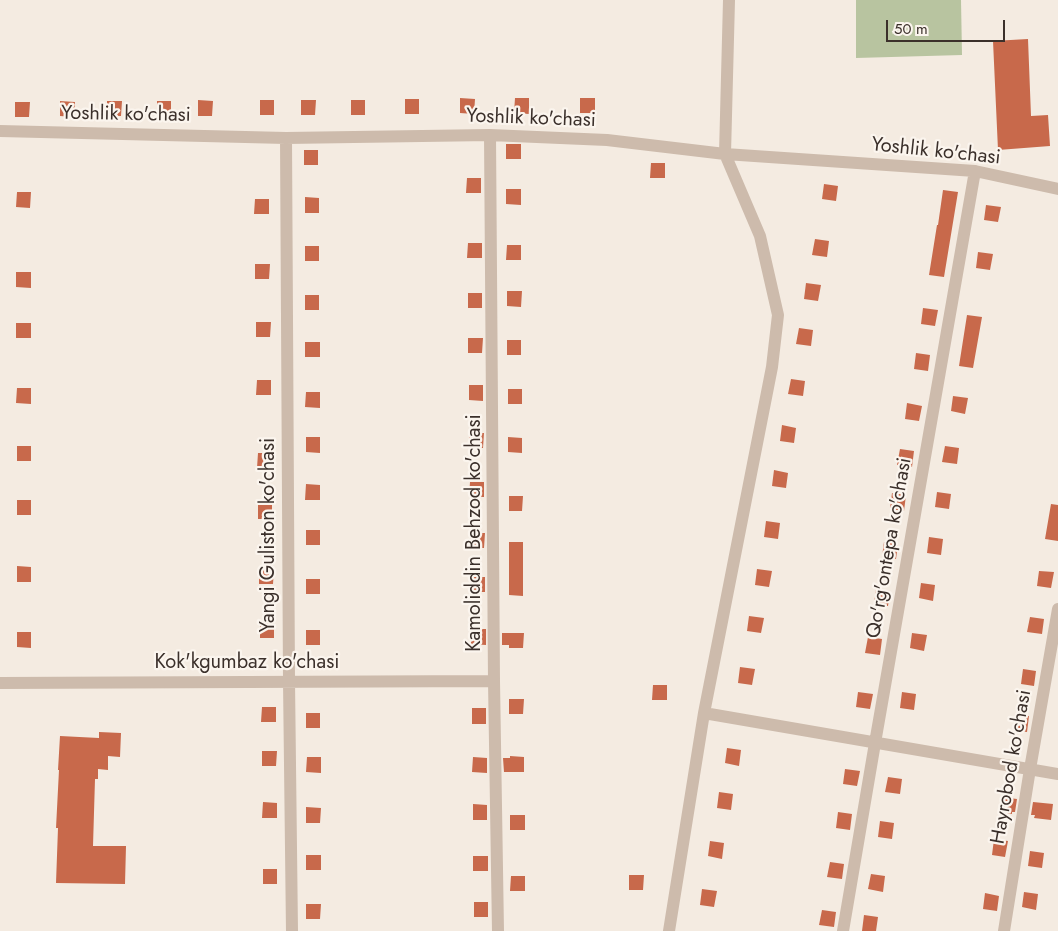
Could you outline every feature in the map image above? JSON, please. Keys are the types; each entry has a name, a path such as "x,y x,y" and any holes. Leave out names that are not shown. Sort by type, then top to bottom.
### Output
{"street":[{"path":"669,931 704,713 772,367 778,315 760,236 725,154 729,0"},
{"name":"Yoshlik ko'chasi","path":"0,131 286,138 490,135 607,140 725,154 975,171 1058,189"},
{"name":"Kamoliddin Behzod ko'chasi","path":"490,135 498,931"},
{"name":"Yangi Guliston ko'chasi","path":"286,138 292,931"},
{"name":"Qo'rg'ontepa ko'chasi","path":"843,931 975,171"},
{"name":"Hayrobod ko'chasi","path":"1004,931 1058,609"},
{"name":"Kok'kgumbaz ko'chasi","path":"0,682 494,681"},
{"path":"704,713 1058,774"}],"green space":[{"path":"856,0 961,0 962,55 856,58"}],"building":[{"path":"1028,39 1031,116 1048,115 1050,146 998,150 993,41"},
{"path":"460,98 475,99 474,114 460,113"},
{"path":"515,98 529,98 529,114 514,113"},
{"path":"580,98 595,98 595,113 580,113"},
{"path":"405,99 419,99 419,114 405,114"},
{"path":"198,100 213,101 212,116 198,116"},
{"path":"260,100 274,100 274,115 260,115"},
{"path":"301,100 316,100 315,115 301,115"},
{"path":"351,100 365,100 365,115 351,115"},
{"path":"60,101 75,102 74,117 60,116"},
{"path":"107,101 122,101 121,116 107,116"},
{"path":"157,101 171,101 171,116 157,116"},
{"path":"15,102 30,102 29,117 15,117"},
{"path":"506,144 521,144 521,159 506,159"},
{"path":"304,150 318,150 318,165 304,165"},
{"path":"651,163 665,163 665,178 650,178"},
{"path":"467,178 481,178 481,193 466,193"},
{"path":"824,184 838,186 836,201 822,199"},
{"path":"506,189 521,189 521,205 506,204"},
{"path":"943,190 958,192 944,277 929,275"},
{"path":"17,192 31,192 30,208 16,207"},
{"path":"305,197 319,198 319,213 305,213"},
{"path":"255,199 269,199 269,214 254,214"},
{"path":"986,205 1001,207 998,222 984,220"},
{"path":"815,239 829,241 827,257 812,255"},
{"path":"468,243 482,243 482,258 467,258"},
{"path":"507,245 521,245 521,260 506,260"},
{"path":"305,246 319,246 319,261 305,261"},
{"path":"978,252 993,254 990,270 976,268"},
{"path":"255,264 270,264 269,279 255,279"},
{"path":"16,272 31,272 31,288 16,287"},
{"path":"806,283 821,285 818,301 804,299"},
{"path":"507,291 522,291 521,307 507,306"},
{"path":"468,293 482,293 482,308 468,308"},
{"path":"305,295 319,295 319,310 305,310"},
{"path":"923,308 938,310 935,326 921,324"},
{"path":"967,315 982,317 973,368 959,366"},
{"path":"256,322 271,322 270,337 256,337"},
{"path":"16,323 31,323 31,338 16,338"},
{"path":"799,328 813,330 811,346 796,344"},
{"path":"468,338 483,338 482,353 468,353"},
{"path":"507,340 521,340 521,355 507,355"},
{"path":"305,342 320,342 320,357 305,357"},
{"path":"916,353 930,355 928,371 914,369"},
{"path":"791,379 805,381 803,396 788,394"},
{"path":"257,380 271,380 271,395 256,395"},
{"path":"469,385 483,385 483,401 469,400"},
{"path":"17,388 31,388 31,404 16,403"},
{"path":"508,389 522,389 522,404 508,404"},
{"path":"306,392 320,392 320,408 305,407"},
{"path":"953,396 968,398 965,414 951,411"},
{"path":"907,403 922,406 919,421 905,419"},
{"path":"782,425 796,428 794,443 780,441"},
{"path":"469,433 484,433 483,448 469,448"},
{"path":"306,437 320,437 320,453 306,452"},
{"path":"508,437 522,438 522,453 508,452"},
{"path":"17,446 31,446 31,461 17,461"},
{"path":"945,446 959,448 957,464 942,462"},
{"path":"900,449 914,451 912,467 897,465"},
{"path":"258,453 272,453 272,468 257,468"},
{"path":"774,470 788,473 786,488 772,486"},
{"path":"470,482 484,482 484,497 469,497"},
{"path":"306,484 320,485 320,500 305,500"},
{"path":"937,492 951,494 949,509 935,507"},
{"path":"892,493 906,495 904,511 890,509"},
{"path":"509,496 523,496 522,511 509,511"},
{"path":"17,500 31,500 31,515 17,515"},
{"path":"258,504 272,504 272,519 258,519"},
{"path":"1051,504 1058,505 1058,541 1045,539"},
{"path":"766,521 780,523 778,539 764,537"},
{"path":"306,530 320,530 320,545 306,545"},
{"path":"470,533 485,533 484,548 470,548"},
{"path":"929,537 943,539 941,555 927,553"},
{"path":"509,542 523,542 523,596 509,595"},
{"path":"884,542 898,544 896,559 882,557"},
{"path":"17,566 31,567 31,582 17,582"},
{"path":"259,568 274,569 273,584 259,584"},
{"path":"757,569 772,571 769,587 755,585"},
{"path":"1039,571 1054,572 1051,588 1037,586"},
{"path":"471,577 485,577 485,592 470,592"},
{"path":"306,579 320,579 320,594 306,594"},
{"path":"921,583 935,585 933,601 919,598"},
{"path":"876,589 890,591 888,606 874,604"},
{"path":"749,616 764,618 761,633 747,631"},
{"path":"1030,617 1044,619 1042,634 1027,632"},
{"path":"260,623 274,623 274,638 260,638"},
{"path":"471,629 486,629 486,645 471,644"},
{"path":"306,630 320,630 320,645 306,645"},
{"path":"17,632 31,632 31,648 17,647"},
{"path":"502,633 524,633 523,648 509,648 509,645 502,645"},
{"path":"912,633 927,635 924,651 910,648"},
{"path":"868,637 882,639 880,655 865,653"},
{"path":"740,667 755,669 752,685 738,683"},
{"path":"1023,669 1036,671 1034,686 1021,684"},
{"path":"653,685 667,685 667,700 652,700"},
{"path":"858,692 873,694 870,709 856,707"},
{"path":"902,692 916,694 914,710 900,708"},
{"path":"509,699 524,699 523,714 509,714"},
{"path":"262,707 276,707 276,722 261,722"},
{"path":"472,708 486,708 486,724 472,724"},
{"path":"306,713 320,713 320,728 306,728"},
{"path":"1015,714 1029,716 1027,732 1013,730"},
{"path":"99,732 121,733 120,757 108,756 108,770 98,769 98,779 95,779 93,846 126,846 125,884 56,883 60,736 99,738"},
{"path":"727,748 741,750 739,766 725,763"},
{"path":"262,751 277,751 276,766 262,766"},
{"path":"510,756 524,757 524,772 504,772 503,758 510,758"},
{"path":"307,757 321,757 321,773 306,772"},
{"path":"473,757 487,758 487,773 472,772"},
{"path":"845,769 860,771 857,786 843,784"},
{"path":"888,777 902,779 900,794 885,792"},
{"path":"719,792 733,794 731,810 717,808"},
{"path":"1001,797 1017,799 1015,812 1012,812 1012,814 999,812"},
{"path":"263,802 277,803 277,818 262,818"},
{"path":"1033,802 1053,804 1051,820 1034,818 1035,815 1031,815"},
{"path":"473,804 487,805 487,820 473,820"},
{"path":"306,807 321,808 320,823 306,823"},
{"path":"838,812 852,814 850,830 836,828"},
{"path":"510,815 525,815 525,830 510,830"},
{"path":"880,821 894,823 892,839 878,837"},
{"path":"994,839 1008,841 1005,857 992,855"},
{"path":"710,841 724,843 722,859 708,856"},
{"path":"1030,851 1044,853 1042,868 1028,866"},
{"path":"306,855 321,855 321,870 306,870"},
{"path":"473,856 488,856 488,871 473,871"},
{"path":"830,862 844,864 842,879 827,877"},
{"path":"263,869 277,869 277,884 263,884"},
{"path":"871,874 885,876 883,892 868,889"},
{"path":"629,875 644,875 643,890 629,890"},
{"path":"511,876 525,876 525,891 510,891"},
{"path":"702,889 717,891 714,907 700,905"},
{"path":"1024,892 1038,894 1036,910 1022,907"},
{"path":"985,893 999,896 997,911 983,909"},
{"path":"474,902 488,902 488,917 474,917"},
{"path":"306,904 321,904 320,919 306,919"},
{"path":"822,910 836,912 834,927 819,925"},
{"path":"864,915 878,917 876,931 862,931"}]}
